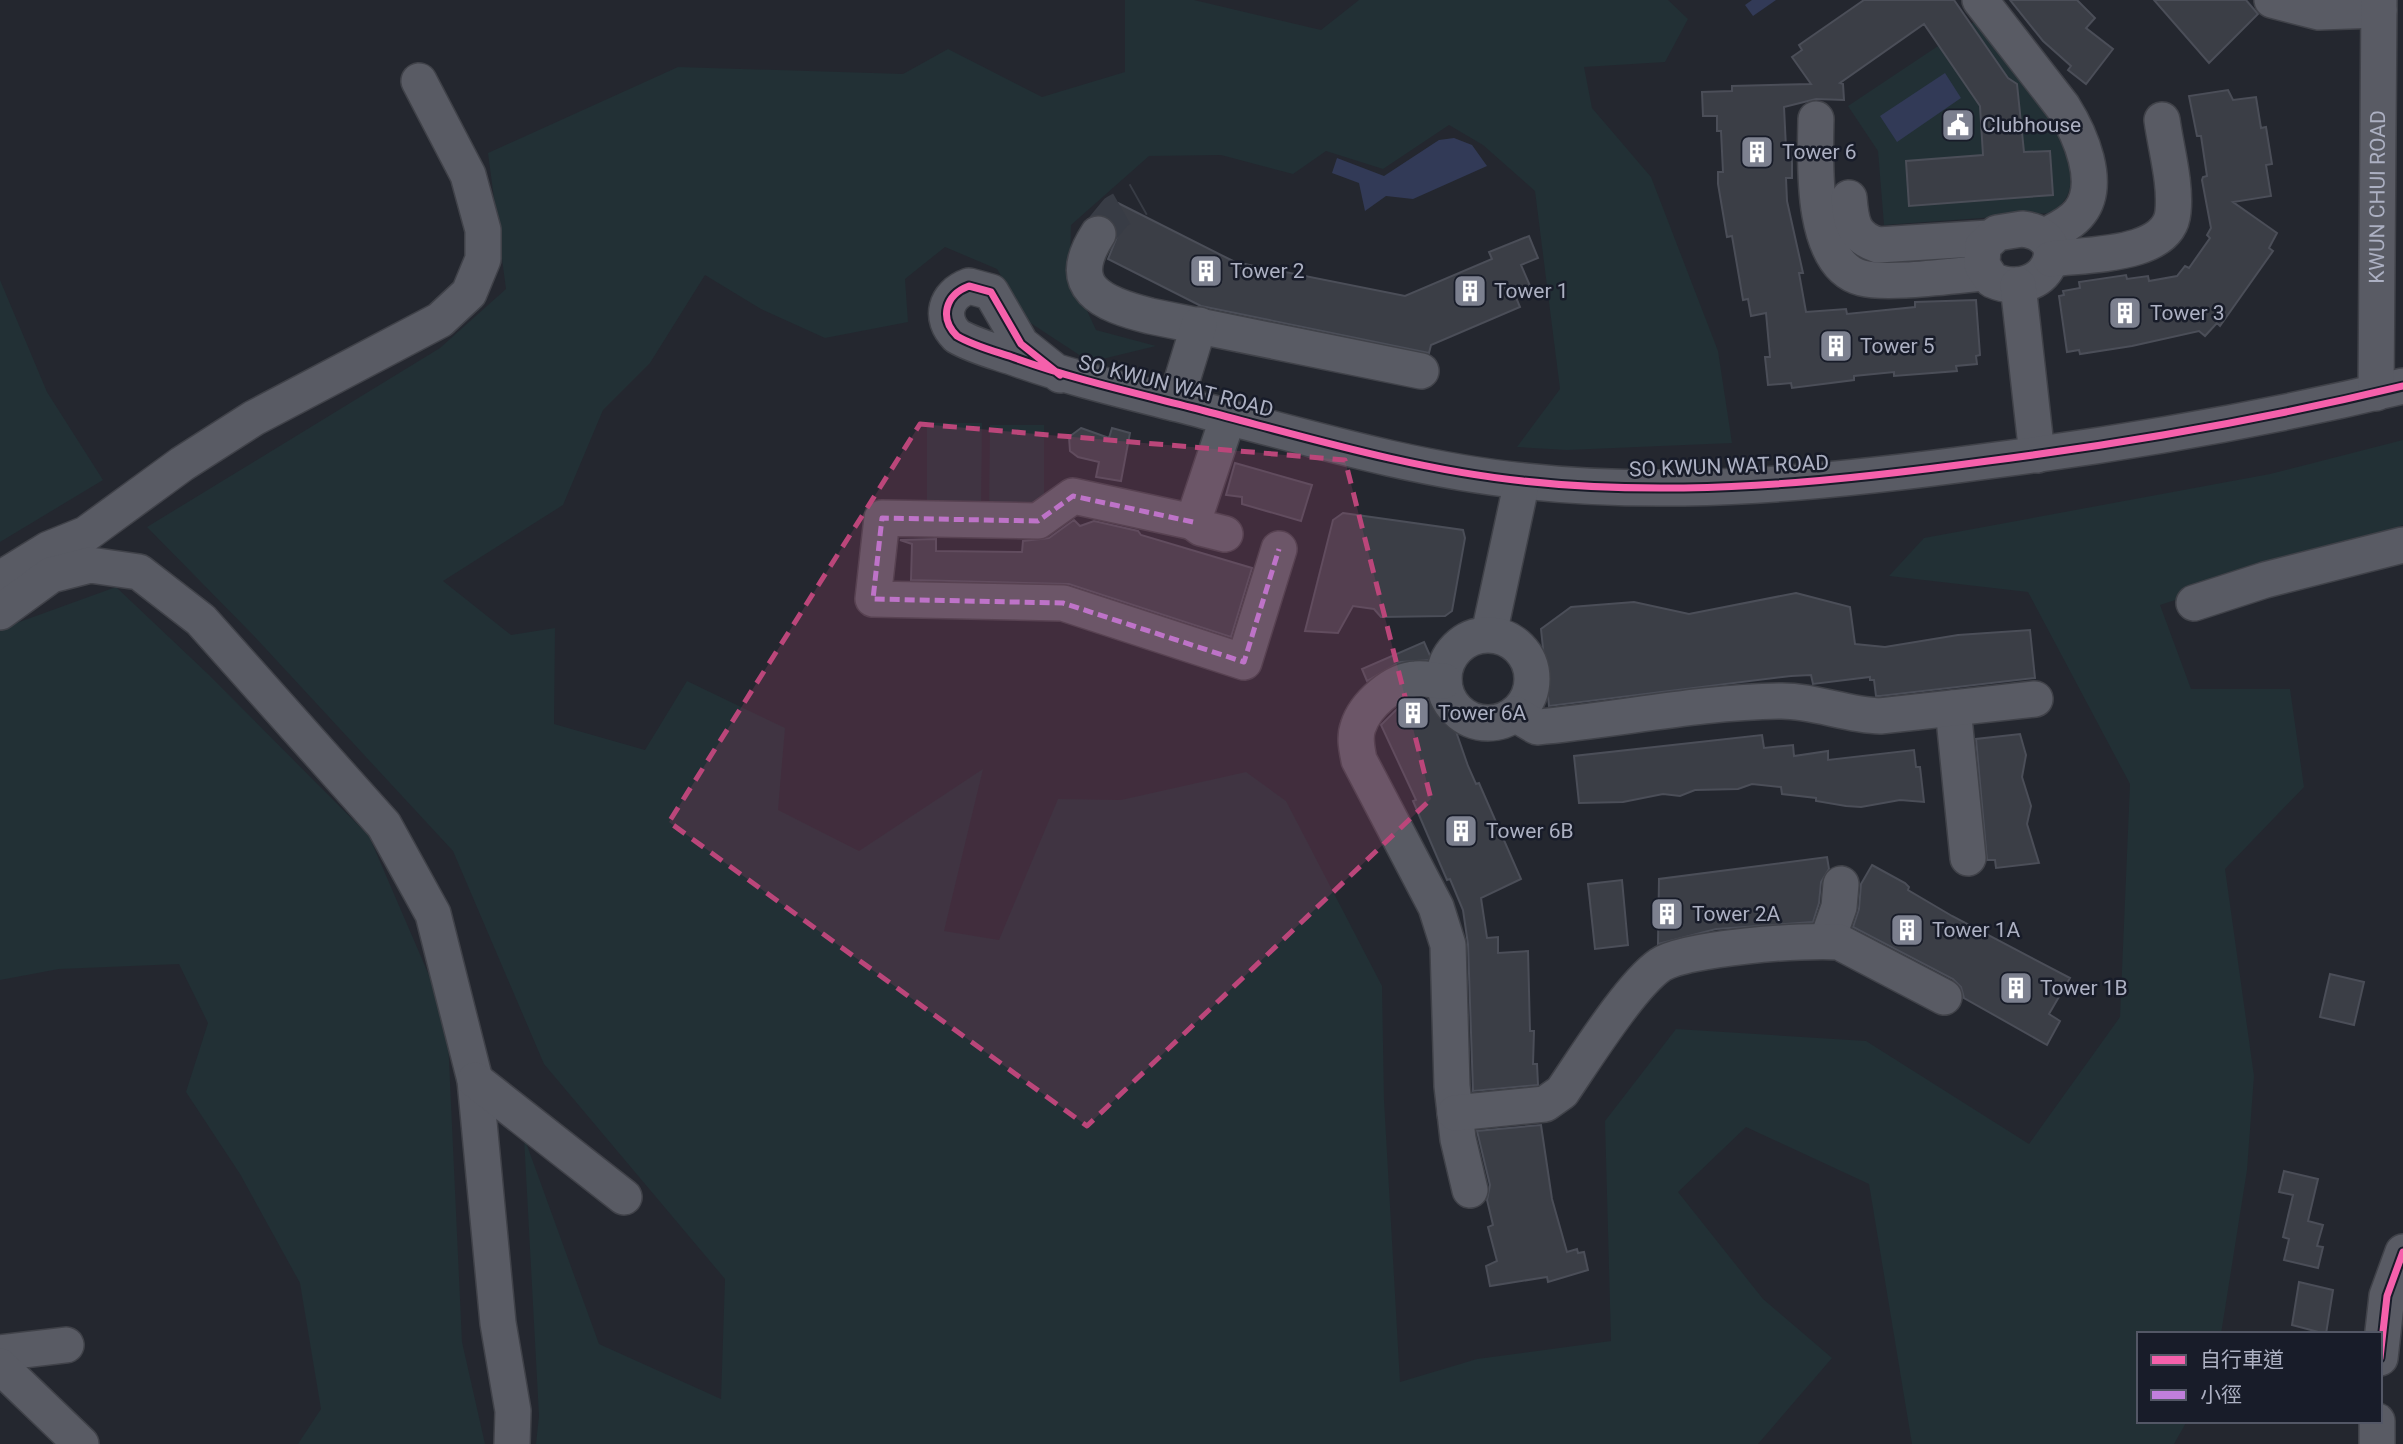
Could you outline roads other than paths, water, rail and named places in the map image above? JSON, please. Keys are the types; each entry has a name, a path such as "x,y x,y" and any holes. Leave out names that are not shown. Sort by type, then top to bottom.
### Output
{"street":[{"path":"1980,0 2074,125 2084,152 2088,194 2085,204 2073,220 2047,248 2043,276 2036,282 2001,284 1986,273 1981,255 1989,238"},
{"path":"2272,0 2319,12 2379,5"},
{"name":"KWUN CHUI ROAD","path":"2379,5 2389,390"},
{"path":"0,612 88,550 182,464 254,418 439,320 469,293 483,259 483,230 468,175 419,81"},
{"path":"1816,119 1820,209 1827,244 1840,265 1849,273 1872,280 1986,273"},
{"path":"1849,198 1851,223 1855,230 1868,242 1878,245 1989,238 2006,230 2022,229 2047,248 2147,246 2165,232 2173,213 2162,120"},
{"path":"1098,234 1083,263 1087,285 1095,294 1129,310 1421,371"},
{"path":"2018,285 2037,455"},
{"path":"1175,403 1199,325"},
{"name":"SO KWUN WAT ROAD","path":"1060,374 1443,468 1522,481 1641,488 1760,486 2037,455 2144,440 2389,390"},
{"path":"1228,416 1209,528 1073,496 1038,522 882,518 873,599 1063,603 1244,662 1279,549"},
{"path":"1489,634 1522,481"},
{"path":"2194,603 2265,580 2403,545"},
{"path":"0,579 50,548 88,550 139,572 201,620 384,825 433,915 475,1080 498,1323 513,1411 512,1444"},
{"path":"1489,634 1500,635 1518,645 1531,667 1531,692 1515,714 1490,724 1463,716 1453,706 1444,681 1445,669 1458,646 1470,638 1489,634"},
{"path":"1444,681 1415,679 1382,694 1358,727 1356,741 1359,760 1436,907 1448,945 1455,1113 1470,1190"},
{"path":"1515,714 1537,727 1768,701 1800,701 1861,716 2035,699"},
{"path":"1953,708 1968,858"},
{"path":"1827,941 1839,907 1841,884"},
{"path":"1455,1113 1545,1104 1553,1100 1562,1092 1644,980 1669,960 1722,950 1839,942 1886,964 1944,997"},
{"path":"475,1080 624,1197"},
{"path":"2382,1340 2387,1296 2403,1252"},
{"path":"0,1353 66,1345"},
{"path":"0,1366 81,1444"},
{"path":"2377,1444 2378,1423"}],"water":[{"path":"1752,0 1776,0 1753,16 1745,5"},
{"path":"1945,73 1961,98 1897,142 1880,116"},
{"path":"1454,138 1472,145 1487,166 1413,199 1386,196 1365,211 1359,183 1332,173 1337,158 1384,176 1439,140"}],"tunnel":[{"path":"1098,234 1116,212 1139,199"}],"place":[{"name":"Clubhouse","path":"1958,125"},
{"name":"Tower 6","path":"1757,152"},
{"name":"Tower 2","path":"1206,271"},
{"name":"Tower 1","path":"1470,291"},
{"name":"Tower 3","path":"2125,313"},
{"name":"Tower 5","path":"1836,346"},
{"name":"Tower 6A","path":"1413,713"},
{"name":"Tower 6B","path":"1461,831"},
{"name":"Tower 2A","path":"1667,914"},
{"name":"Tower 1A","path":"1907,930"},
{"name":"Tower 1B","path":"2016,988"}]}
